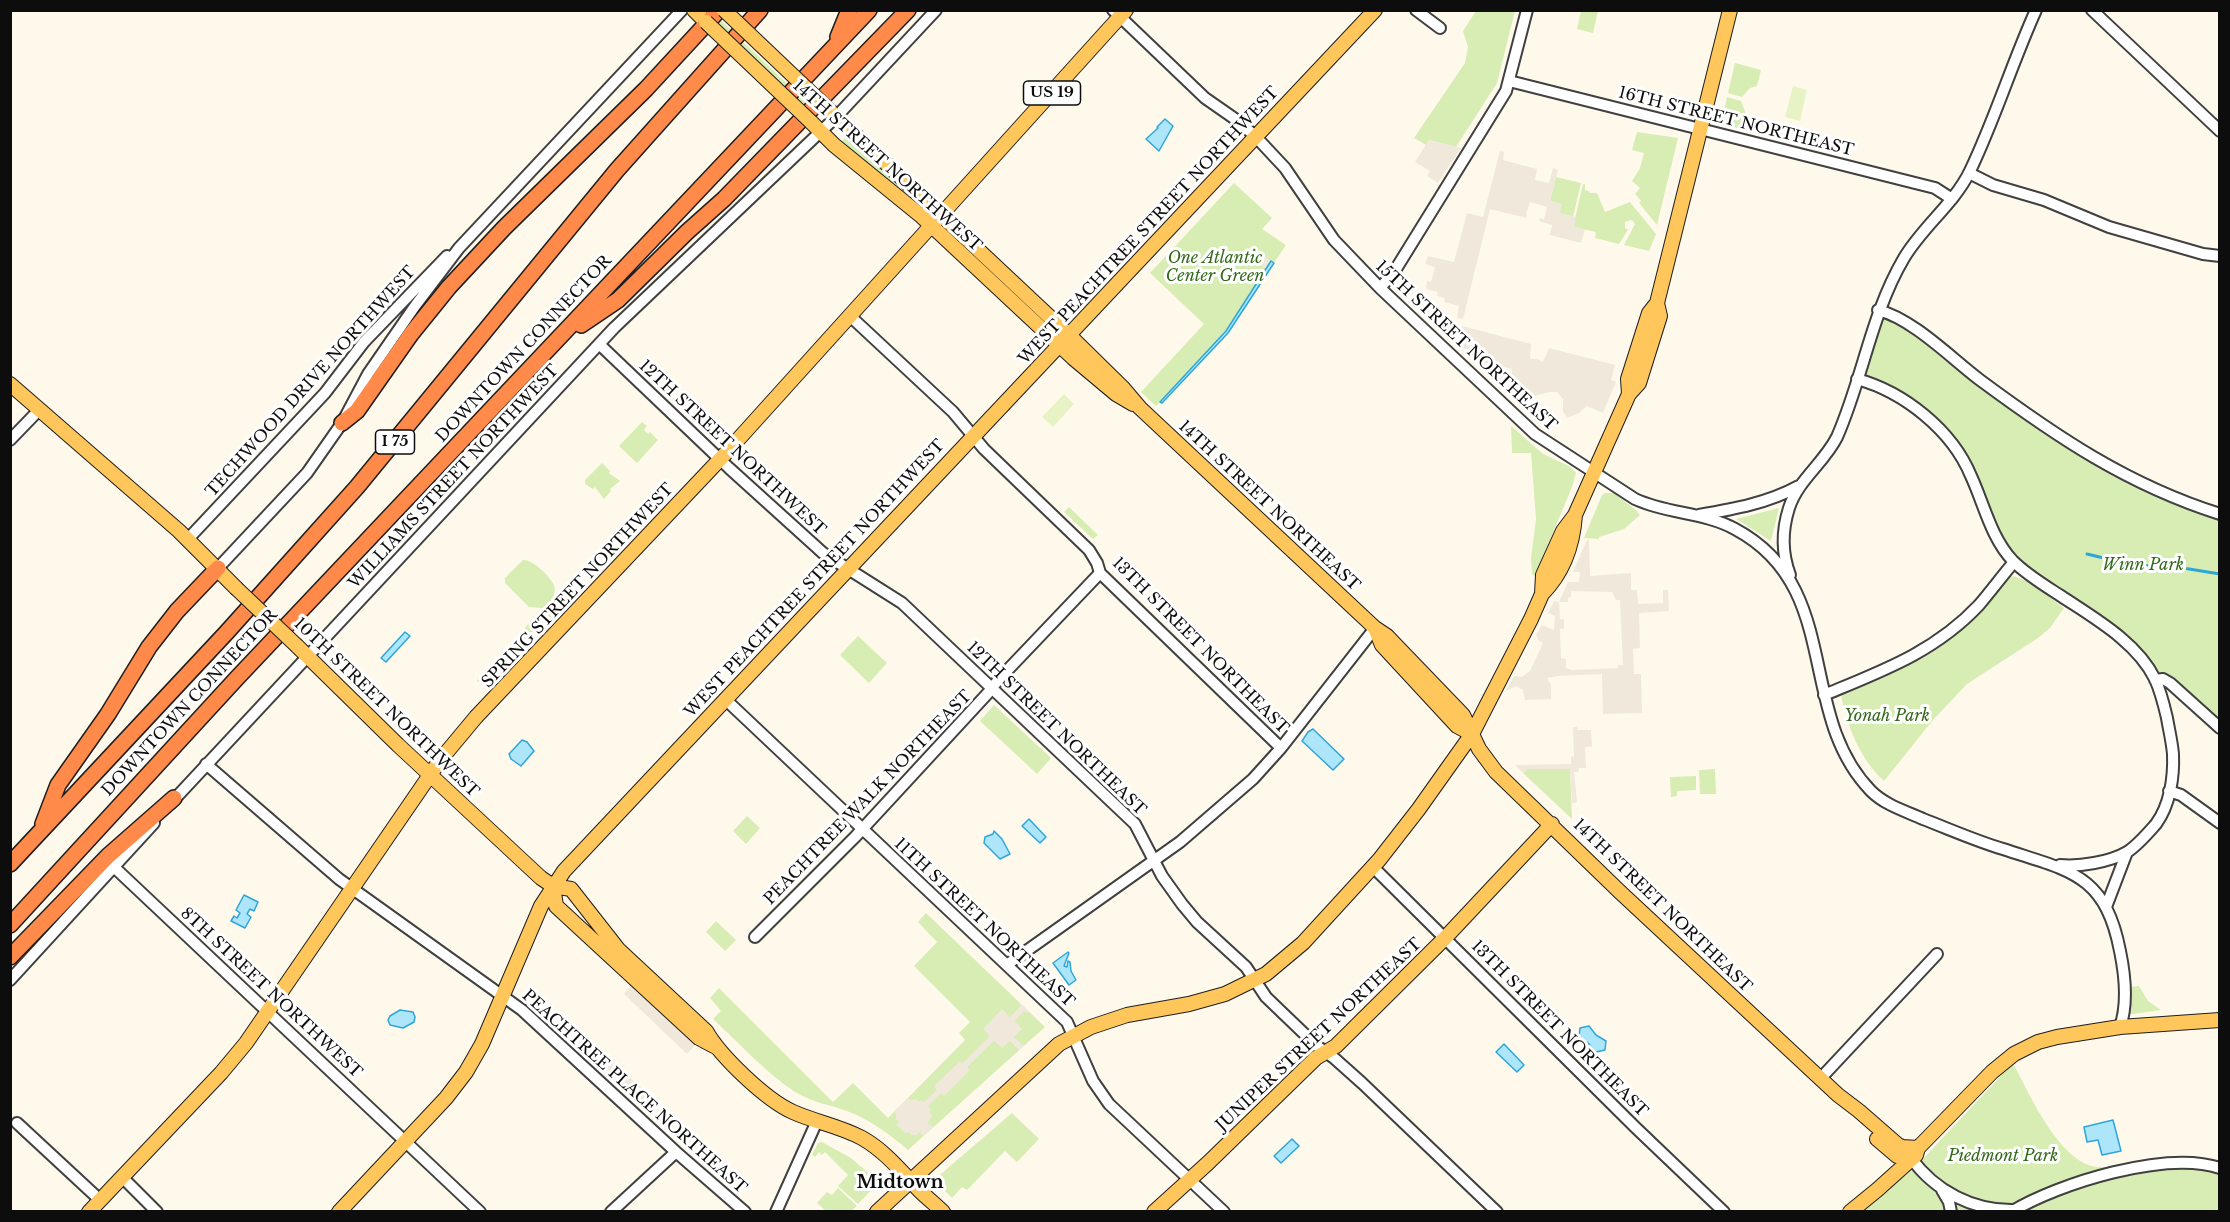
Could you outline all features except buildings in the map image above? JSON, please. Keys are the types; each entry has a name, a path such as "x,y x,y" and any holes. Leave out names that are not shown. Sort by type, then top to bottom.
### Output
{"highway":[{"path":"342,423 357,411 411,334 449,287 504,228 646,89 719,10"},
{"name":"DOWNTOWN CONNECTOR","path":"10,864 227,632 357,487 617,170 760,10"},
{"path":"833,48 849,10"},
{"name":"DOWNTOWN CONNECTOR","path":"10,925 237,678 868,10"},
{"path":"558,340 618,300 724,199 908,10"},
{"path":"40,833 58,785 108,714 149,647 177,611 218,568"},
{"path":"10,957 108,856 174,798"}],"main road":[{"name":"14TH STREET NORTHWEST","path":"694,10 816,127 936,220"},
{"name":"14TH STREET NORTHWEST","path":"724,10 826,107 936,220 1064,340"},
{"name":"WEST PEACHTREE STREET NORTHWEST","path":"339,1212 446,1098 466,1072 482,1044 528,933 553,886 594,837 1375,10"},
{"path":"877,1212 1059,1044 1100,1024 1127,1015 1217,997 1271,970 1303,943 1373,867 1418,810 1472,734 1542,594 1544,575 1563,531 1575,515 1629,394 1628,379 1649,313 1657,303 1730,10"},
{"name":"SPRING STREET NORTHWEST","path":"89,1212 221,1073 269,1011 441,759 476,717 720,459 1120,13"},
{"name":"14TH STREET NORTHEAST","path":"1064,340 1123,387 1140,408 1375,628 1382,645 1457,726 1472,734 1492,767 1627,899 1838,1095 1891,1140 1915,1153"},
{"name":"10TH STREET NORTHWEST","path":"10,384 188,539 236,588 541,878 553,886 571,889 618,950 706,1031 715,1046"},
{"name":"JUNIPER STREET NORTHEAST","path":"1154,1212 1317,1058 1336,1046 1445,938 1552,824"},
{"path":"553,886 556,906 699,1038 715,1046 771,1099 794,1112 841,1128 877,1148 943,1212"},
{"path":"1850,1212 1887,1181 1992,1072 2014,1054 2038,1042 2057,1037 2120,1027 2220,1020"},
{"name":"14TH STREET NORTHEAST","path":"1838,1095 1852,1114 1897,1156"},
{"path":"1887,1181 1897,1156 1891,1140"},
{"path":"1897,1156 1915,1153"}],"street":[{"name":"TECHWOOD DRIVE NORTHWEST","path":"218,568 307,472 342,423 368,374 459,248 682,10"},
{"name":"WILLIAMS STREET NORTHWEST","path":"10,980 115,868 302,651 599,344 816,127 836,117 936,10"},
{"path":"1416,10 1440,28"},
{"path":"1380,288 1394,272 1501,99 1509,81 1527,10"},
{"path":"1795,587 1786,563 1783,540 1788,510 1799,486 1823,459 1835,440 1878,310 1890,282 1906,255 1952,199 1969,173 2036,10"},
{"path":"2092,10 2220,130"},
{"name":"15TH STREET NORTHEAST","path":"1120,13 1205,98 1257,137 1285,168 1334,240 1380,288 1535,434 1646,504 1696,515 1734,528 1757,543 1775,560 1795,587 1810,626 1824,695 1832,721 1852,765 1864,783 1881,799 1897,808 1994,847 2054,864 2089,884 2106,907 2119,946 2124,984 2124,1012 2120,1027"},
{"name":"16TH STREET NORTHEAST","path":"1509,81 1935,188 1952,199"},
{"path":"1969,173 1993,185 2044,200 2109,227 2203,254 2220,256"},
{"name":"TECHWOOD DRIVE NORTHWEST","path":"188,539 325,393 364,342 435,266 459,248"},
{"path":"1878,310 1900,318 1980,380 2108,467 2168,496 2220,514"},
{"name":"13TH STREET NORTHEAST","path":"849,316 952,412 973,436 1089,550 1100,573 1281,748"},
{"name":"12TH STREET NORTHWEST","path":"599,344 823,553 848,569"},
{"path":"347,365 360,364 368,374"},
{"path":"1857,379 1878,385 1895,394 1932,423 1948,440 1970,473 1997,538 2014,562 2029,575 2117,635 2140,658 2155,680 2162,698 2172,743 2173,767 2169,790 2158,821 2127,852 2106,907"},
{"path":"10,440 39,410"},
{"path":"1696,515 1735,509 1773,499 1799,486"},
{"path":"1824,695 1897,665 1929,647 1979,605 2014,562"},
{"name":"12TH STREET NORTHEAST","path":"848,569 902,603 1135,824 1162,876 1189,913 1246,967 1266,997 1372,1092 1497,1212"},
{"name":"PEACHTREE WALK NORTHEAST","path":"755,937 862,828 1100,573"},
{"path":"1008,964 1185,838 1253,779 1281,748 1375,628"},
{"path":"2155,680 2170,683 2220,728"},
{"name":"11TH STREET NORTHEAST","path":"725,699 1067,1022 1090,1075 1104,1098 1224,1212"},
{"name":"PEACHTREE PLACE NORTHEAST","path":"206,764 353,890 522,1010 676,1152 745,1212"},
{"path":"2169,790 2181,795 2220,823"},
{"path":"2054,864 2077,865 2127,852"},
{"name":"13TH STREET NORTHEAST","path":"1373,867 1724,1212"},
{"name":"8TH STREET NORTHWEST","path":"115,868 480,1212"},
{"path":"1820,1079 1937,954"},
{"path":"776,1212 817,1121"},
{"path":"17,1123 100,1200"},
{"path":"611,1212 676,1152"},
{"path":"1915,1153 1918,1168 1942,1189 1981,1207 2013,1211 2067,1186 2116,1173 2177,1162 2196,1162 2220,1168"},
{"path":"122,1176 157,1212"},
{"path":"1942,1189 1951,1212"}],"green space":[{"path":"1476,11 1515,11 1497,83 1456,147 1429,140 1426,145 1414,138 1465,63 1468,47 1463,31"},
{"path":"1581,11 1598,11 1593,33 1577,29"},
{"path":"713,13 804,100 808,108 717,22"},
{"path":"1735,63 1761,70 1757,86 1750,88 1742,97 1728,93"},
{"path":"1793,86 1807,90 1800,121 1785,117"},
{"path":"1727,97 1741,101 1746,114 1742,129 1722,124"},
{"path":"1637,132 1678,138 1657,225 1639,203 1641,201 1635,194 1640,188 1632,181 1640,168 1644,153 1632,150"},
{"path":"845,138 919,203 861,162 840,143"},
{"path":"1556,177 1581,183 1573,217 1559,213 1550,201"},
{"name":"One Atlantic Center Green","path":"1234,183 1272,218 1262,229 1286,245 1274,263 1271,262 1226,331 1156,406 1141,392 1204,324 1150,273"},
{"path":"1583,184 1585,184 1585,190 1597,193 1605,212 1630,202 1656,234 1649,251 1624,245 1635,224 1632,220 1625,222 1625,228 1628,230 1619,244 1595,238 1596,232 1573,227"},
{"name":"Winn Park","path":"1878,313 1899,320 2095,462 2219,515 2219,722 2205,716 2108,631 2012,560 1950,444 1904,406 1855,373"},
{"path":"1064,394 1074,404 1053,427 1042,417"},
{"path":"642,422 647,426 644,430 648,434 650,432 658,440 637,463 619,446"},
{"path":"1511,426 1543,454 1571,467 1576,473 1535,576 1532,574 1531,558 1536,519 1531,453 1512,453"},
{"path":"602,463 610,471 609,473 620,481 610,489 611,491 604,499 595,487 593,489 585,484 585,480"},
{"path":"1614,493 1640,515 1624,529 1599,537 1599,539 1584,538 1602,495"},
{"path":"1069,507 1098,535 1093,539 1064,512"},
{"path":"1779,508 1771,541 1736,519"},
{"path":"523,560 531,562 540,569 554,585 552,600 543,608 529,607 505,583 505,578"},
{"name":"Yonah Park","path":"2010,576 2031,584 2064,608 2050,628 2038,638 1967,684 1933,720 1884,781 1861,752 1847,718 1841,695 1845,691 1904,668 1935,650 1959,632"},
{"path":"547,614 555,615 486,685 477,681 531,621"},
{"path":"858,636 887,663 869,683 840,655"},
{"path":"994,705 1051,758 1037,774 980,721"},
{"path":"1527,769 1570,769 1572,819 1523,773"},
{"path":"1715,769 1716,794 1700,794 1699,770"},
{"path":"1696,776 1696,790 1677,791 1677,796 1671,797 1670,777"},
{"path":"747,816 760,828 746,844 733,831"},
{"path":"926,913 1045,1027 908,1150 872,1123 847,1111 799,1094 766,1069 713,1019 721,1011 710,998 719,988 833,1102 853,1083 888,1118 965,1040 959,1033 970,1022 914,966 937,942 918,922"},
{"path":"716,921 736,940 725,951 706,932"},
{"path":"2139,986 2148,1001 2161,1010 2126,1015 2129,987"},
{"name":"Piedmont Park","path":"2013,1063 2045,1122 2067,1150 2079,1160 2098,1167 2151,1159 2219,1162 2219,1211 1840,1212 1920,1162"},
{"path":"1012,1113 1039,1139 1017,1162 1005,1151 967,1190 962,1187 952,1198 934,1180"},
{"path":"822,1142 851,1158 879,1182 858,1204 838,1186 848,1175 825,1152 822,1155 819,1152 815,1157 812,1155 818,1143"},
{"path":"838,1188 857,1206 851,1211 826,1211 817,1203 827,1192 832,1195"}],"shaded area":[{"path":"1429,140 1461,148 1438,183 1427,176 1430,171 1415,162"},
{"path":"1500,151 1504,152 1503,160 1537,169 1535,180 1549,183 1553,168 1558,170 1550,200 1562,204 1560,213 1576,217 1574,227 1585,229 1581,243 1550,235 1552,225 1539,221 1540,218 1544,219 1547,207 1530,202 1527,218 1490,209 1463,319 1457,318 1459,306 1444,302 1445,298 1437,296 1438,292 1426,289 1427,281 1431,282 1435,267 1425,264 1428,256 1454,262 1467,213 1483,217"},
{"path":"1250,247 1271,261 1266,269 1245,255"},
{"path":"1462,326 1531,344 1530,359 1543,362 1549,348 1615,365 1611,380 1616,382 1603,413 1587,406 1579,413 1567,418 1563,411 1563,399 1557,392 1534,396 1521,393 1513,384 1512,369 1478,361 1458,342"},
{"path":"1589,540 1590,576 1631,573 1631,590 1637,590 1638,604 1663,603 1663,590 1668,590 1669,611 1639,613 1640,648 1633,649 1634,674 1641,674 1642,713 1603,714 1602,674 1547,678 1551,685 1551,699 1525,700 1523,690 1516,686 1506,691 1514,676 1522,677 1530,671 1543,643 1536,635 1542,625 1554,630 1555,616 1548,613 1554,601 1559,602 1568,582 1579,582 1580,572 1573,572","holes":["1571,591 1612,592 1616,600 1620,600 1623,665 1618,665 1618,668 1571,670 1566,668 1566,659 1561,658 1560,629 1564,629 1564,619 1560,619 1559,602 1568,602"]},
{"path":"1573,727 1577,727 1578,730 1591,730 1592,747 1585,747 1586,768 1579,768 1578,772 1574,772 1577,802 1572,803 1570,769 1527,769 1523,773 1515,765 1571,764 1571,757 1574,756"},
{"path":"632,985 696,1044 687,1054 624,994"},
{"path":"1019,1003 1029,1012 1024,1011 1015,1021 1022,1029 1014,1037 1024,1046 1019,1050 1010,1041 1002,1048 994,1041 967,1067 970,1070 944,1096 941,1093 928,1106 932,1115 928,1123 933,1127 923,1136 919,1132 916,1135 908,1132 906,1134 897,1125 899,1122 894,1111 908,1098 924,1102 937,1090 934,1086 960,1061 963,1063 990,1036 983,1029 1002,1009 1010,1017 1020,1007"},
{"path":"585,1036 649,1095 639,1105 576,1046"}],"water":[{"path":"1165,119 1173,126 1159,151 1146,139"},
{"path":"1271,261 1274,263 1228,333 1162,403 1160,402 1226,331"},
{"path":"405,632 410,636 386,662 381,658"},
{"path":"1313,729 1344,759 1333,770 1302,741"},
{"path":"522,740 527,742 534,751 521,766 511,759 509,754"},
{"path":"1029,819 1046,837 1040,843 1022,826"},
{"path":"994,831 1002,839 1010,854 1000,859 984,843 985,837 993,834"},
{"path":"244,895 258,902 254,911 250,909 247,914 251,917 245,928 231,921 240,913 236,910"},
{"path":"1068,952 1064,966 1067,967 1068,961 1070,962 1071,971 1076,980 1069,985 1053,963"},
{"path":"400,1010 413,1012 414,1022 403,1028 390,1025 388,1020 390,1016"},
{"path":"1589,1026 1596,1035 1606,1041 1605,1050 1596,1052 1579,1037 1580,1028"},
{"path":"1504,1044 1524,1065 1517,1072 1496,1052"},
{"path":"2113,1120 2121,1151 2102,1155 2098,1140 2087,1142 2084,1127"},
{"path":"1292,1139 1299,1146 1281,1163 1274,1156"}],"waterway":[{"path":"2087,554 2133,565 2183,568 2220,574"}],"district":[{"name":"Midtown","path":"900,1183"}]}
